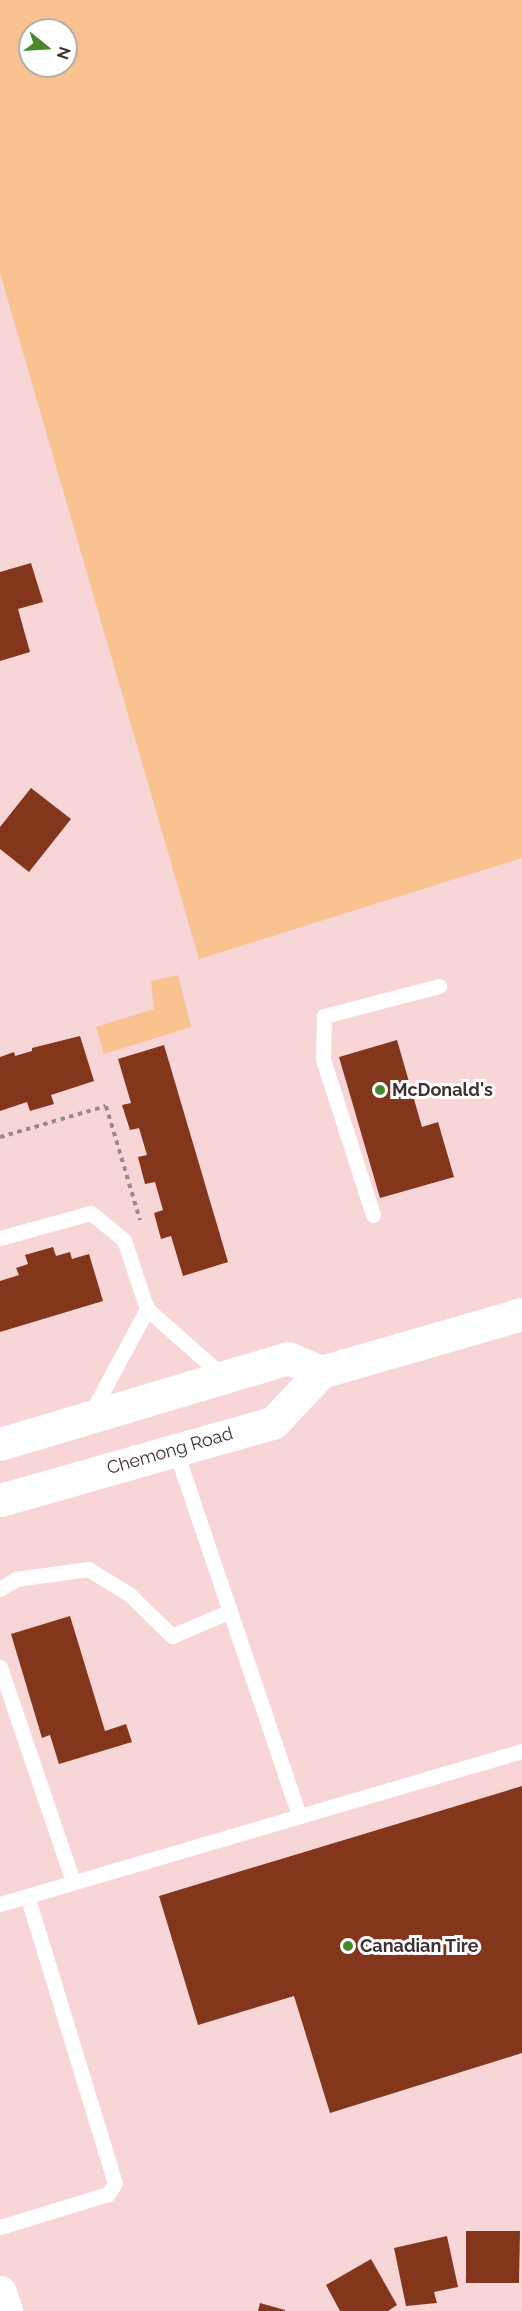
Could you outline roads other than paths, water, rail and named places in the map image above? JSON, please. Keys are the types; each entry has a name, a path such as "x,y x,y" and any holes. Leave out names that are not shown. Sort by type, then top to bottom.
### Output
{"main road":[{"path":"0,1444 288,1358 321,1372 522,1314"},
{"name":"Chemong Road","path":"0,1500 273,1423 321,1372"},
{"path":"0,2292 6,2311"}],"lane":[{"path":"373,1215 323,1059 324,1016 439,986"},
{"path":"0,1238 91,1213 124,1240 147,1309 223,1376"},
{"path":"88,1418 147,1309"},
{"path":"175,1449 228,1612 299,1815"},
{"path":"0,1589 16,1579 88,1569 129,1594 172,1636 228,1612"},
{"path":"0,1667 73,1882"},
{"path":"0,1904 522,1751"},
{"path":"0,2227 108,2194 115,2183 27,1896"}],"place":[{"name":"McDonald's","path":"380,1090"},
{"name":"Canadian Tire","path":"348,1946"}]}
